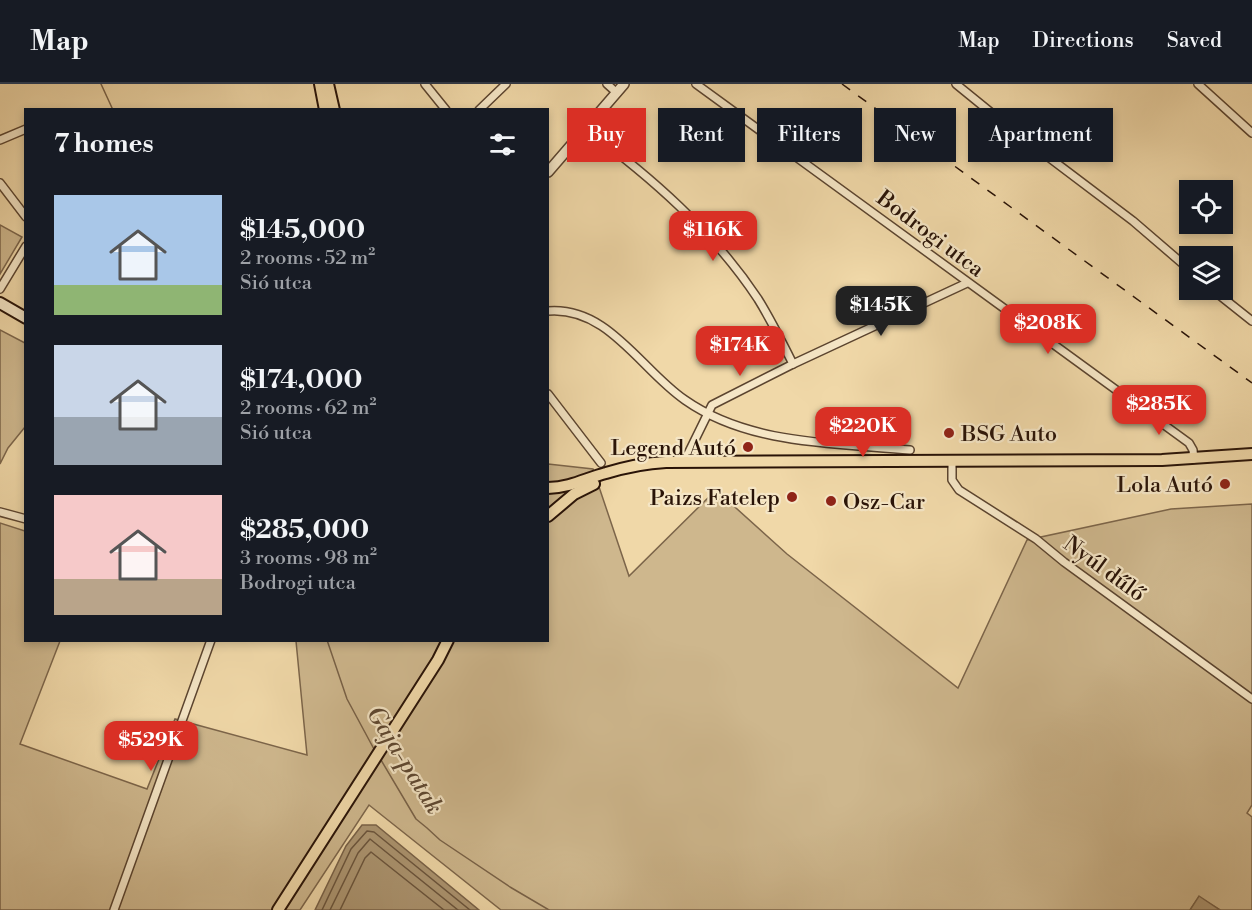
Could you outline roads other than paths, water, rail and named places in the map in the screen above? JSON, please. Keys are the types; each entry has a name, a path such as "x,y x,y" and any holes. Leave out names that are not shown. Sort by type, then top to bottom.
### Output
{"main road":[{"path":"320,84 325,108"},
{"path":"328,84 334,108"},
{"path":"0,303 24,317"},
{"path":"549,488 579,483 628,467 655,463 1194,459 1252,454"},
{"path":"549,515 574,494 628,467"},
{"path":"278,910 438,660 447,642"},
{"path":"438,660 455,642"}],"street":[{"path":"425,84 444,108"},
{"path":"481,108 506,84"},
{"path":"608,84 616,93"},
{"path":"604,108 624,84"},
{"name":"Bodrogi utca","path":"696,84 1189,443 1194,459"},
{"path":"956,84 1133,221 1179,261"},
{"path":"1198,84 1252,134"},
{"path":"0,140 24,130"},
{"path":"549,171 567,150"},
{"path":"630,162 704,230 756,296 794,364"},
{"path":"0,183 24,214"},
{"path":"0,289 24,249"},
{"path":"684,462 712,405 967,283"},
{"path":"1226,300 1252,321"},
{"path":"549,310 571,312 604,327 676,393 707,412 735,425 770,435 910,450"},
{"path":"549,395 601,462"},
{"name":"Nyúl dűlő","path":"952,461 952,480 959,490 1036,539 1064,562 1252,699"},
{"path":"0,512 24,518"},
{"path":"114,910 209,642"}],"water":[{"path":"362,825 376,825 479,910 315,910 346,846"},
{"path":"1199,896 1220,910 1190,910"}],"waterway":[{"name":"Gaja-patak","path":"101,84 112,108"},
{"name":"Gaja-patak","path":"328,642 347,699 375,751"},
{"name":"Gaja-patak","path":"381,760 416,819 440,840 549,910"}],"railway":[{"path":"842,84 1252,383"}],"place":[{"name":"BSG Auto","path":"949,433"},
{"name":"Legend Autó","path":"748,447"},
{"name":"Lola Autó","path":"1225,484"},
{"name":"Paizs Fatelep","path":"792,497"},
{"name":"Osz-Car","path":"831,501"}]}
